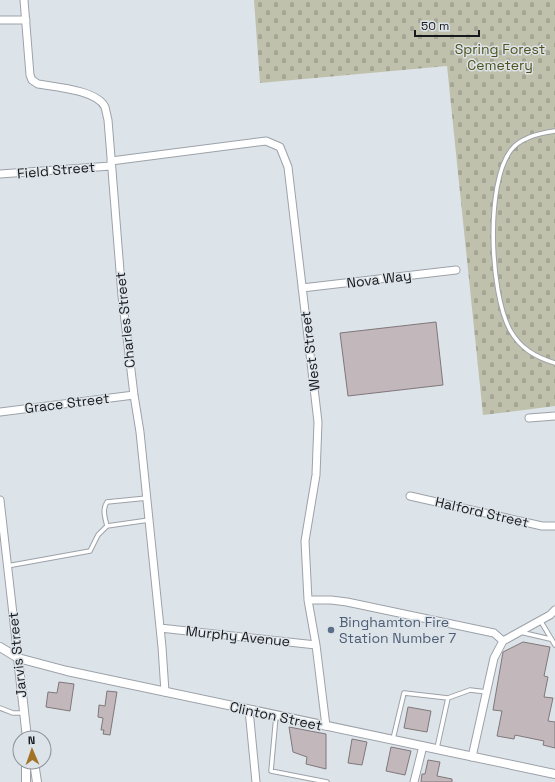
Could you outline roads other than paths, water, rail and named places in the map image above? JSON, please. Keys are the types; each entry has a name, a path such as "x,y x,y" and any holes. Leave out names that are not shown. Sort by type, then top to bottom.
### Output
{"street":[{"name":"Charles Street","path":"24,0 30,75 32,80 38,84 86,94 100,101 104,107 108,120 122,296 140,432 160,628 164,692"},
{"path":"0,20 26,20"},
{"name":"West Street","path":"111,163 266,141 280,146 288,167 318,422 316,475 305,541 308,600 316,645 326,726"},
{"name":"Field Street","path":"0,174 111,163"},
{"name":"Nova Way","path":"302,288 456,270"},
{"name":"Grace Street","path":"0,412 134,395"},
{"path":"529,418 555,416"},
{"name":"Halford Street","path":"410,496 542,526 555,526"},
{"name":"Jarvis Street","path":"0,500 3,548 8,566 26,730"},
{"path":"308,600 347,602 494,633 503,641"},
{"path":"472,757 494,658 503,641 550,615 555,610"},
{"name":"Murphy Avenue","path":"160,628 316,645"},
{"name":"Clinton Street","path":"0,647 18,658 67,672 555,774"},
{"path":"249,710 256,782"},
{"path":"414,782 423,746"},
{"path":"26,770 26,782"},
{"path":"36,770 38,782"}],"lane":[{"path":"555,131 533,136 519,142 512,149 500,174 495,197 494,227 498,288 504,316 510,329 522,345 532,354 555,363"},
{"path":"107,526 104,512 107,502 146,498"},
{"path":"8,566 90,551 98,535 107,526 149,520"},
{"path":"540,620 550,639 555,645"},
{"path":"520,632 550,639"},
{"path":"392,740 404,693 448,698 470,690 487,692"},
{"path":"437,749 448,698"},
{"path":"0,704 1,709 13,713 24,713"},
{"path":"276,716 271,771 327,782"}],"place":[{"name":"Binghamton Fire Station Number 7","path":"331,630"}],"park label":[{"name":"Spring Forest Cemetery","path":"500,58"}]}
